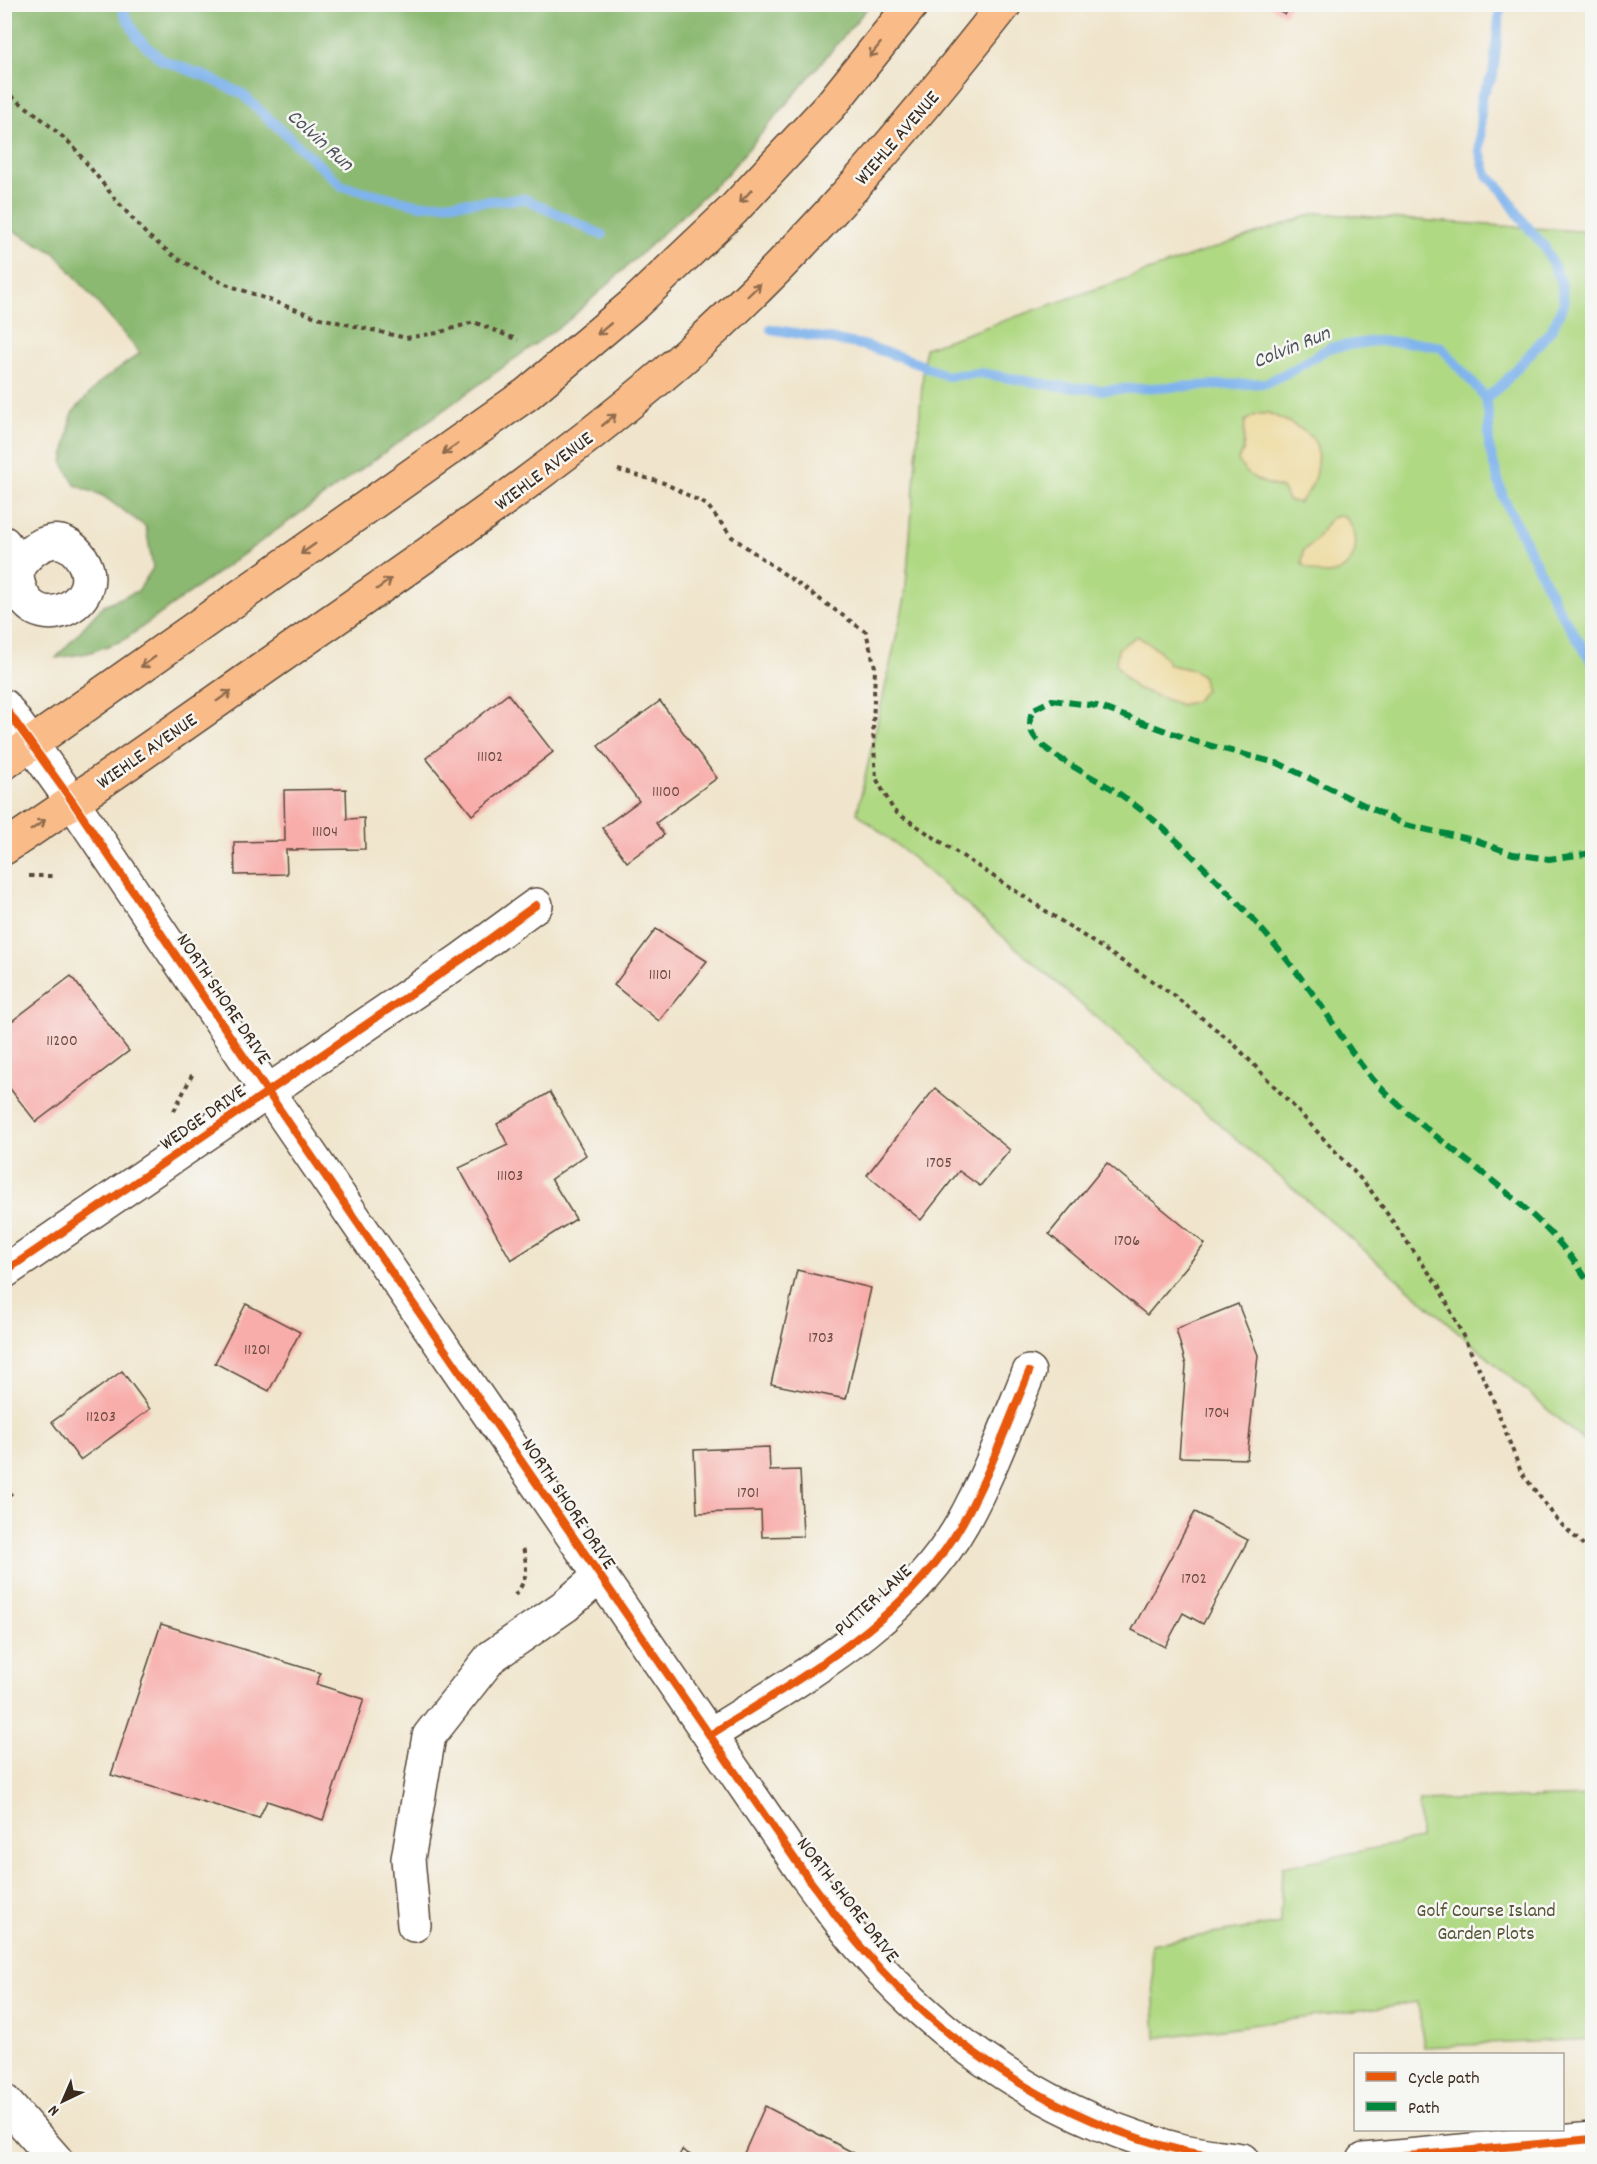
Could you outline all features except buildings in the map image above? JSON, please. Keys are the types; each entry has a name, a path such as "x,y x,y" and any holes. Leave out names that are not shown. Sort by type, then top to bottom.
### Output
{"main road":[{"path":"4,763 527,394 635,303 733,210 830,106 912,4"},
{"name":"WIEHLE AVENUE","path":"4,848 484,514 576,447 686,355 786,260 877,162 1005,4"}],"street":[{"name":"NORTH SHORE DRIVE","path":"4,706 72,801 267,1090 807,1877 860,1947 910,1999 961,2043 1021,2084 1080,2116 1184,2155 1242,2160"},
{"name":"WEDGE DRIVE","path":"4,1272 267,1090 462,959 536,905"},
{"name":"PUTTER LANE","path":"710,1735 829,1659 892,1609 933,1566 962,1523 992,1463 1029,1372"},
{"path":"414,1925 408,1859 429,1736 491,1657 565,1606 600,1576"},
{"path":"4,2101 56,2160"},
{"path":"1364,2160 1593,2139"}],"path":[{"path":"4,91 36,114 72,145 147,235 178,259 223,283 316,317 406,338 437,333 474,322 518,340"},
{"path":"618,470 664,483 708,505 732,537 866,632 875,667 873,730 876,778 894,811 1172,994 1233,1043 1368,1188 1439,1287 1489,1389 1521,1472 1559,1522 1593,1553"}],"green space":[{"path":"4,5 870,5 727,174 570,319 124,640 88,653 56,658 104,605 138,591 153,568 146,527 103,496 75,485 63,463 72,413 100,382 140,353 55,253 5,226"},
{"path":"1316,213 1592,232 1592,1448 908,854 857,813 905,598 925,348"},
{"name":"Golf Course Island Garden Plots","path":"1592,1796 1592,2039 1424,2047 1418,2002 1156,2038 1151,1944 1280,1923 1282,1867 1420,1839 1419,1801"}],"sand":[{"path":"1268,413 1304,431 1316,444 1317,466 1313,481 1307,493 1298,503 1288,500 1282,488 1251,476 1238,460 1243,451 1245,421 1255,415"},
{"path":"1343,515 1352,527 1356,540 1349,563 1341,570 1329,574 1316,572 1302,564 1303,551 1314,542 1331,518"},
{"path":"1137,636 1159,650 1170,665 1194,670 1203,677 1205,689 1196,701 1181,705 1136,688 1124,676 1116,664 1118,649"}],"waterway":[{"name":"Colvin Run","path":"122,4 124,13 138,38 162,60 205,76 242,94 342,186 420,205 525,199 602,235"},
{"path":"1486,398 1503,384 1552,329 1564,303 1561,281 1544,246 1522,220 1502,190 1487,175 1480,152 1481,97 1493,75 1500,10 1504,4"},
{"name":"Colvin Run","path":"771,329 863,345 907,359 947,376 980,373 1056,386 1102,390 1266,383 1329,348 1375,341 1418,343 1441,347 1486,398 1489,447 1503,497 1558,608 1592,662"}],"marked path":[{"path":"1592,853 1549,859 1513,854 1474,840 1405,825 1280,764 1197,742 1097,706 1052,700 1032,710 1031,729 1040,743 1140,809 1201,865 1239,904 1291,965 1317,999 1353,1054 1385,1092 1411,1116 1523,1206 1572,1258 1592,1288"}],"cycle path":[{"path":"4,706 72,801 267,1091 807,1877 860,1946 892,1982 927,2015 965,2046 1005,2074 1047,2099 1137,2138 1183,2151 1242,2160"},
{"path":"4,1272 462,959 536,905"},
{"path":"710,1735 850,1644 913,1588 940,1557 963,1522 990,1467 1029,1372"},
{"path":"1364,2160 1592,2139"}]}
